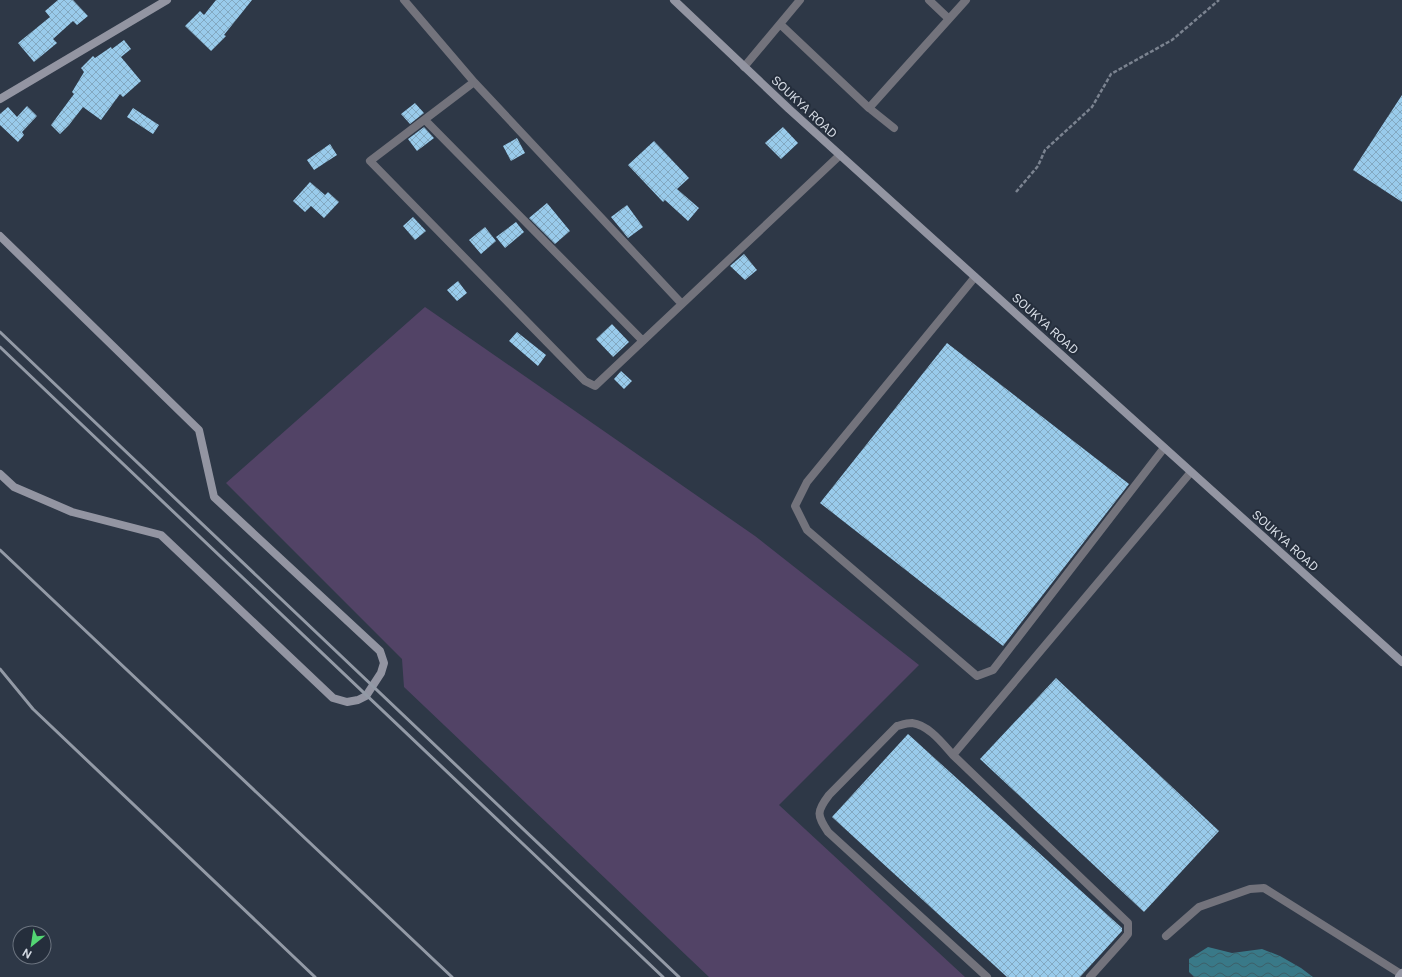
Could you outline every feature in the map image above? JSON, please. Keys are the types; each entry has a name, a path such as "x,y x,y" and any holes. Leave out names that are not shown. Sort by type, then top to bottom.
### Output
{"main road":[{"path":"0,99 167,0"},
{"name":"SOUKYA ROAD","path":"674,0 840,155 1402,662"},
{"path":"0,236 199,430 214,497 380,651 384,663 381,673 366,696 358,700 347,702 333,698 161,535 72,512 14,487 0,474"}],"street":[{"path":"404,0 474,82 682,304"},
{"path":"744,67 800,0"},
{"path":"929,0 949,19"},
{"path":"869,108 966,0"},
{"path":"780,24 869,108 894,128"},
{"path":"474,82 370,161 585,381 595,386 840,155"},
{"path":"425,120 643,341"},
{"path":"975,277 806,482 795,506 807,530 977,676 993,670 1164,448"},
{"path":"954,755 1191,472"},
{"path":"987,977 828,832 820,818 820,806 829,795 896,726 911,723 922,726 937,738 1128,923 1128,934 1090,977"},
{"path":"1166,936 1199,907 1250,889 1264,888 1401,975"}],"path":[{"path":"1016,192 1038,166 1045,150 1092,107 1111,74 1172,40 1219,0"}],"shaded area":[{"path":"425,307 755,536 919,665 779,805 965,977 709,977 404,687 402,659 226,483"}],"water":[{"path":"1208,947 1232,953 1262,949 1280,956 1313,977 1194,977 1189,972 1189,959"}],"building":[{"path":"58,0 73,0 88,16 77,25 73,21 53,39 57,43 34,62 18,43 50,17 45,11"},
{"path":"216,0 252,0 224,35 226,36 211,51 185,26 200,11 204,15"},
{"path":"124,40 131,49 121,57 141,81 123,97 120,94 101,120 83,107 60,134 51,125 74,94 72,92 84,72 81,68 93,56 95,58 111,47 112,49"},
{"path":"1402,95 1402,202 1353,170"},
{"path":"415,103 424,113 410,124 401,114"},
{"path":"27,106 37,116 22,132 24,135 18,142 0,125 0,114 8,107 17,117"},
{"path":"133,108 159,125 153,134 127,117"},
{"path":"424,127 434,138 417,151 408,139"},
{"path":"783,127 798,143 781,159 765,143"},
{"path":"517,138 525,153 511,161 503,146"},
{"path":"654,141 689,178 677,189 699,208 688,221 665,200 663,202 628,165"},
{"path":"330,144 337,155 314,170 307,160"},
{"path":"310,182 325,195 328,192 339,202 324,218 311,206 305,212 293,201"},
{"path":"547,203 570,231 555,244 529,218"},
{"path":"627,205 643,227 628,238 611,217"},
{"path":"413,217 426,231 415,240 403,226"},
{"path":"516,222 524,232 505,248 496,237"},
{"path":"485,227 496,241 481,254 469,240"},
{"path":"744,254 757,270 745,280 730,266"},
{"path":"458,281 467,293 457,301 447,290"},
{"path":"612,324 629,342 613,357 596,339"},
{"path":"517,332 546,355 538,366 509,341"},
{"path":"947,343 1129,484 1003,646 820,503"},
{"path":"621,371 632,381 624,389 614,379"},
{"path":"1056,678 1219,831 1144,912 980,759"},
{"path":"908,734 1122,928 1122,931 1080,977 1007,977 832,817"}],"railway":[{"path":"0,332 679,977"},
{"path":"0,347 663,977"},
{"path":"0,550 452,977"},
{"path":"0,669 33,709 315,977"}]}
